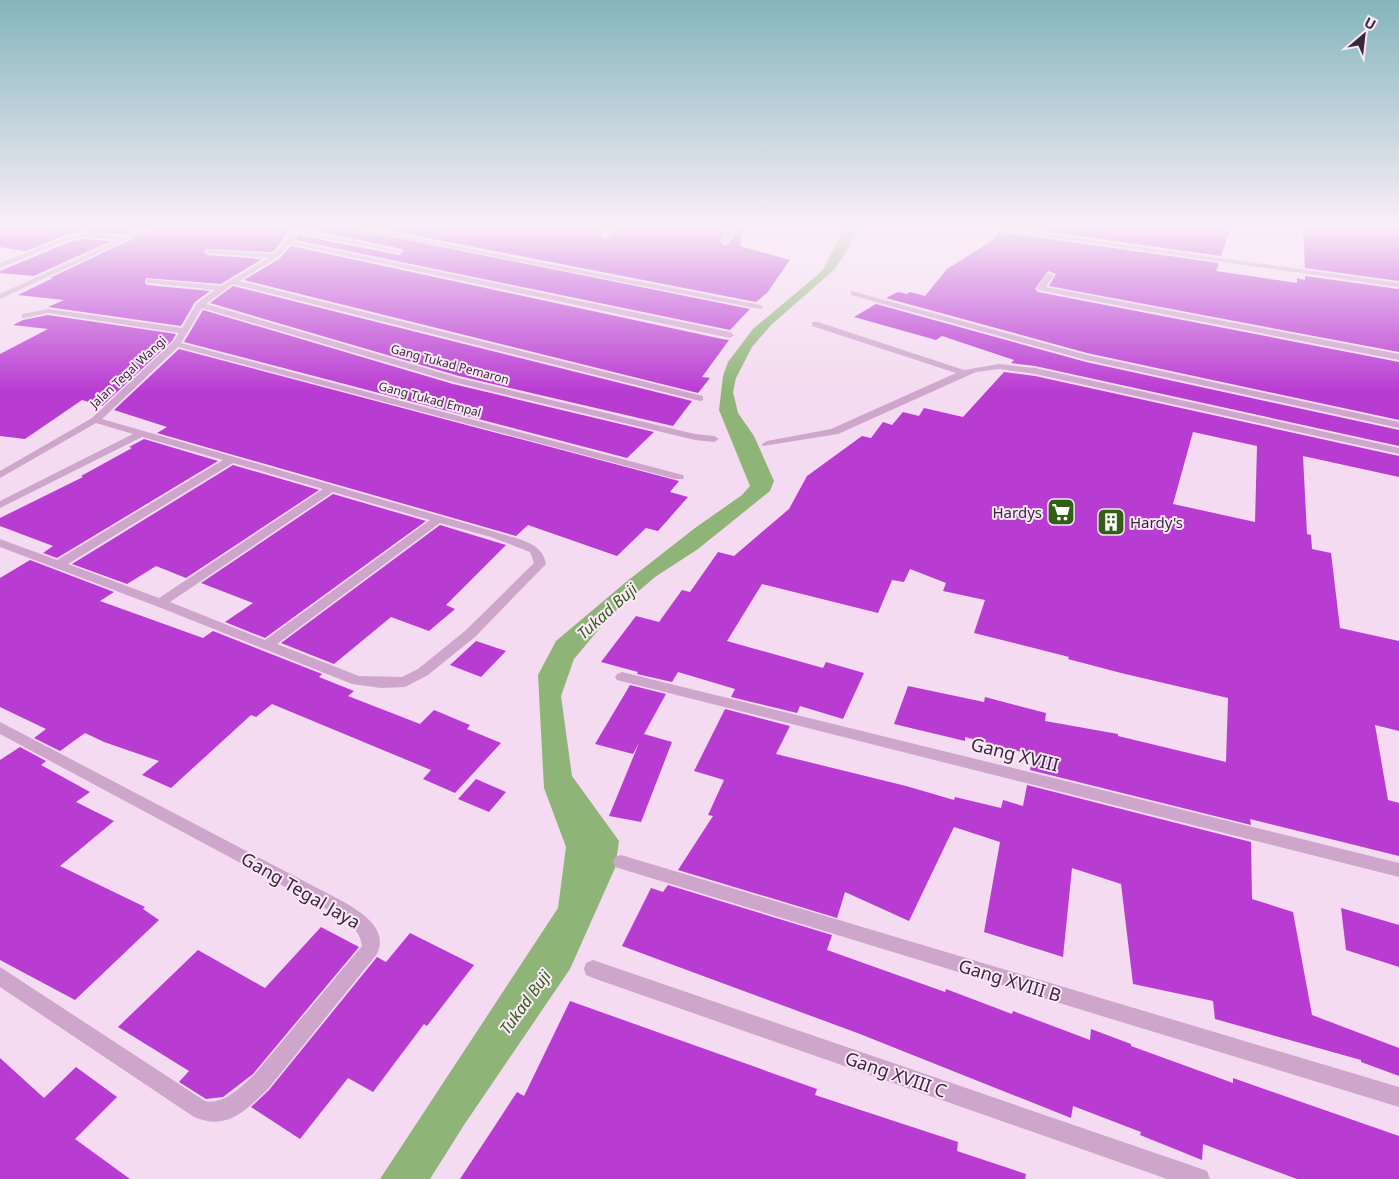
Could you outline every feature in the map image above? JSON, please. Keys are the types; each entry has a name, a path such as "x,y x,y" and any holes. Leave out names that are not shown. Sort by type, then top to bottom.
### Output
{"street":[{"path":"0,297 35,281"},
{"path":"159,281 222,288"},
{"path":"473,281 730,335"},
{"path":"626,281 760,307"},
{"path":"1046,281 1041,288 1399,357"},
{"path":"1370,281 1399,285"},
{"path":"233,282 700,398"},
{"name":"Jalan Tegal Wangi","path":"0,475 95,420 176,344 200,305 233,282"},
{"path":"854,294 1086,357 1399,425"},
{"name":"Gang Tukad Pemaron","path":"200,305 456,380 695,437 714,439"},
{"path":"25,316 48,311 184,331"},
{"path":"815,324 964,373"},
{"name":"Gang Tukad Empal","path":"176,344 679,477"},
{"path":"767,444 834,432 964,373 984,367 1035,370 1399,451"},
{"path":"0,543 160,603 357,681 381,683 405,682 423,672 470,634 540,564 540,557 535,550 495,535 95,420"},
{"path":"0,506 142,433"},
{"path":"58,565 232,460"},
{"path":"160,603 330,489"},
{"path":"268,645 438,519"},
{"name":"Gang XVIII","path":"622,677 1399,870"},
{"name":"Gang Tegal Jaya","path":"0,727 338,908 364,924 371,935 371,948 261,1082 236,1105 224,1111 213,1113 201,1110 0,976"},
{"name":"Gang XVIII B","path":"621,862 1399,1098"},
{"name":"Gang XVIII C","path":"593,969 1199,1179"}],"water":[{"name":"Tukad Buji","path":"810,281 821,281 771,325 752,347 736,378 733,392 738,413 754,436 774,481 770,491 698,549 655,577 610,616 574,659 561,696 572,776 619,841 615,868 570,969 464,1125 430,1179 380,1179 558,908 566,847 544,788 538,675 556,641 626,582 695,528 742,495 750,486 719,410 723,376 728,362 753,329"}],"building":[{"path":"47,281 145,281 147,285 210,291 195,302 181,326 48,307 64,300 18,295"},
{"path":"184,281 226,281 221,284"},
{"path":"248,281 453,281 729,340 702,377 710,378 698,393"},
{"path":"493,281 611,281 750,309 730,330"},
{"path":"648,281 775,281 767,293 756,302"},
{"path":"937,281 1041,281 1035,289 1038,292 1399,362 1399,420 1087,353 886,298 898,292 907,294 910,292 925,296"},
{"path":"1052,281 1284,281 1297,283 1297,281 1341,281 1399,289 1399,352 1049,286"},
{"path":"233,286 692,401 673,426 459,376 210,303"},
{"path":"876,304 1086,362 1399,430 1399,446 1035,366 1011,363 1014,360 942,336 936,340 854,317"},
{"path":"203,310 453,384 654,432 627,458 184,342"},
{"path":"48,315 176,334 172,341 102,406 82,400 25,439 0,436 0,354 48,329 13,325 23,320"},
{"path":"179,349 679,481 670,492 688,497 658,531 646,528 617,556 528,525 516,536 157,433 167,427 114,410"},
{"path":"1004,372 1035,376 1399,456 1399,477 1303,456 1307,534 1311,535 1312,549 1331,553 1340,628 1399,641 1399,731 1375,725 1388,800 1399,803 1399,856 1250,819 1251,825 1030,770 1033,755 965,737 965,741 894,724 908,686 984,702 985,697 1046,713 1045,721 1118,734 1118,736 1226,762 1228,698 1121,673 1068,659 1069,657 974,633 985,600 943,591 946,583 910,569 904,582 892,580 878,613 762,584 727,641 823,668 826,662 864,673 843,719 800,706 797,713 731,697 735,689 678,672 672,682 637,674 638,672 601,662 636,616 659,622 682,590 690,592 718,552 734,556 789,509 807,476 862,436 871,438 883,422 892,425 903,412 919,416 924,408 963,417","holes":["1193,432 1257,446 1255,522 1173,504"]},
{"path":"144,439 218,461 57,558 43,553 53,546 0,526 0,518 83,477 81,476 132,448 129,447"},
{"path":"233,465 319,490 186,578 156,566 127,584 72,564"},
{"path":"333,494 426,521 265,638 225,622 253,603 201,583"},
{"path":"440,525 506,545 446,605 455,609 429,631 391,617 334,664 281,643"},
{"path":"30,560 114,592 100,601 203,638 213,631 322,674 319,677 354,691 348,696 420,724 434,710 470,725 467,729 501,743 455,793 423,779 431,770 272,704 256,717 251,715 171,788 142,775 159,761 104,742 85,733 60,751 34,738 46,729 0,707 0,578"},
{"path":"476,641 506,651 481,677 450,665"},
{"path":"630,685 666,694 644,734 672,742 641,822 609,816 639,743 633,754 595,744"},
{"path":"725,709 790,726 776,754 906,786 954,800 955,797 1001,808 1003,800 1023,806 1027,785 1251,842 1252,899 1293,912 1312,1015 1399,1048 1399,1076 1361,1062 1361,1060 1215,1019 1213,1001 1133,984 1121,884 1072,868 1063,957 984,932 1000,842 954,827 909,921 845,892 837,918 678,870 713,816 708,815 724,780 694,771"},
{"path":"20,747 46,761 41,765 90,792 76,802 114,821 60,866 145,907 143,909 159,920 75,1000 0,960 0,760"},
{"path":"476,779 506,792 489,812 458,799"},
{"path":"668,885 832,935 827,950 945,992 946,989 1012,1014 1013,1011 1090,1040 1091,1029 1131,1044 1131,1046 1233,1083 1233,1078 1399,1136 1399,1179 1297,1179 1203,1144 1202,1160 1140,1135 1141,1132 1073,1106 1071,1118 860,1034 622,946 651,888 663,892"},
{"path":"1341,908 1399,925 1399,967 1346,950"},
{"path":"321,927 359,947 253,1074 223,1097 206,1099 179,1082 189,1071 118,1027 198,950 265,988"},
{"path":"410,933 474,965 427,1026 424,1024 373,1092 348,1078 300,1139 251,1107 269,1090 377,957 386,962"},
{"path":"570,1001 817,1089 815,1095 958,1142 957,1151 1026,1174 1025,1179 460,1179 517,1092 524,1096"},
{"path":"0,1058 44,1098 76,1067 117,1097 75,1139 130,1179 0,1179"}],"place":[{"name":"Hardys","path":"1061,512"},
{"name":"Hardy's","path":"1111,522"}]}
